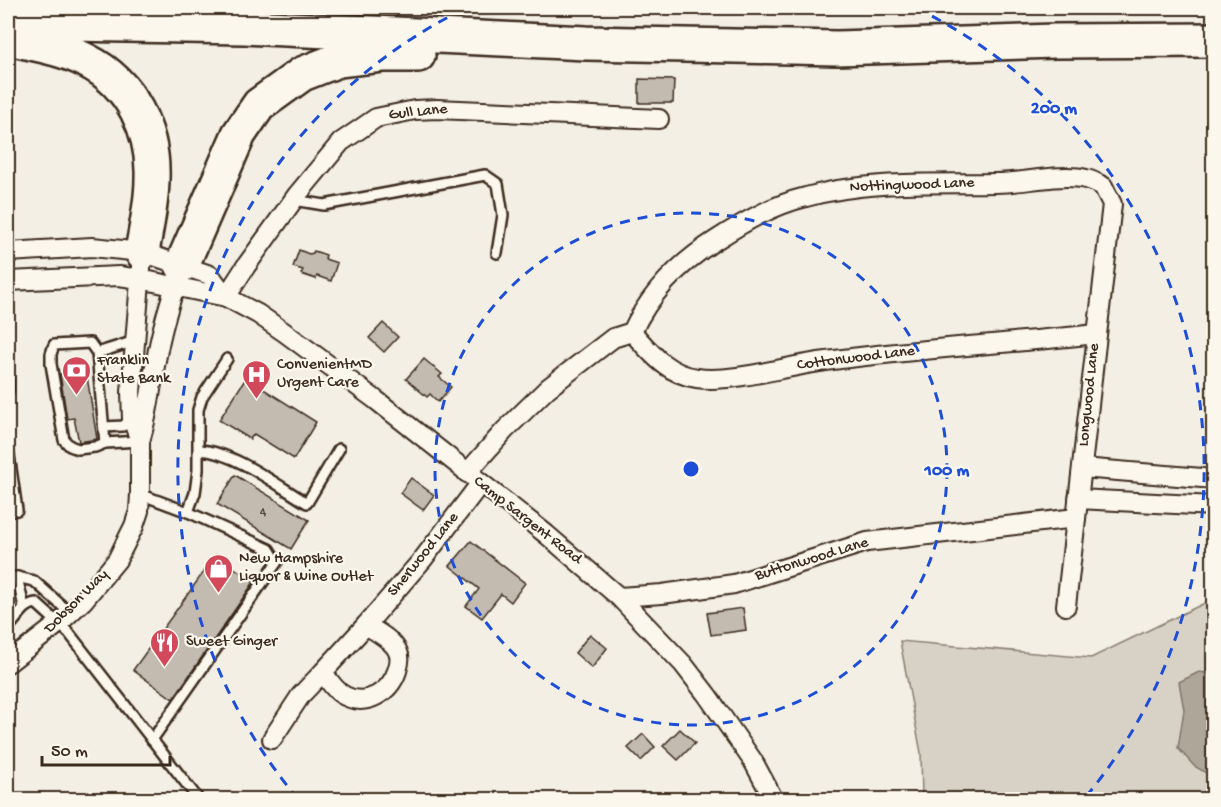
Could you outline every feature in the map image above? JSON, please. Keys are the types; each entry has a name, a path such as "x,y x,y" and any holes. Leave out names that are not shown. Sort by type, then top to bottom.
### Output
{"highway":[{"path":"8,23 244,27 544,41 837,48 1055,41 1214,40"},
{"path":"8,38 50,47 87,61 120,85 133,101 142,119 151,149 153,179 141,266"},
{"path":"179,275 239,135 259,105 302,74 338,60 361,57 466,54 544,41"}],"street":[{"name":"Gull Lane","path":"226,297 294,200 341,142 376,118 415,110 437,109 659,119"},
{"name":"Nottingwood Lane","path":"632,332 653,294 697,252 749,220 805,197 844,189 885,185 1006,183 1066,178 1086,179 1103,186"},
{"name":"Longwood Lane","path":"1066,606 1112,204 1103,186"},
{"name":"Camp Sargent Road","path":"8,252 92,247 141,266 179,275 210,275 226,297 258,314 376,400 546,534 619,597 683,664 707,695 742,744 774,800"},
{"name":"Camp Sargent Road","path":"8,281 119,276 141,266 179,275"},
{"name":"Dobson Way","path":"140,441 132,419 130,392 141,266"},
{"name":"Dobson Way","path":"13,658 64,619 105,577 128,542 139,511 140,441 147,420 165,318 179,275"},
{"name":"Cottonwood Lane","path":"632,332 661,364 679,374 698,379 738,376 819,362 1097,334"},
{"path":"474,479 505,430 548,388 613,338 632,332"},
{"path":"1082,468 1214,479"},
{"name":"Sherwood Lane","path":"272,739 301,695 423,559 474,479"},
{"path":"1078,499 1214,506"},
{"name":"Buttonwood Lane","path":"619,597 662,594 734,584 867,542 1076,518"},
{"path":"323,672 332,687 345,696 369,699 386,690 396,673 399,662 398,652 387,638 366,625"}],"lane":[{"path":"294,200 324,205 485,175 498,184 500,194 503,215 497,253"},
{"path":"97,353 135,341"},
{"path":"105,443 97,353 90,343 54,345 51,364 64,440 70,446 78,449 105,443 140,441"},
{"path":"188,512 195,493 200,450 198,410 202,397 227,359"},
{"path":"8,380 8,391"},
{"path":"104,428 123,426 132,419"},
{"path":"200,450 213,451 230,457 307,503 339,449"},
{"path":"8,512 17,510 9,455"},
{"path":"140,494 188,512 269,549 277,562 152,740"},
{"path":"12,578 34,581 64,619 69,633 199,800"},
{"path":"12,578 24,607"},
{"path":"10,624 24,607 36,603 64,619"}],"shaded area":[{"path":"1213,599 1213,799 922,799 921,753 900,641 1091,658"},
{"path":"1199,672 1213,674 1213,777 1194,766 1178,748 1184,710 1179,682"}],"building":[{"path":"639,79 674,80 673,103 639,103"},
{"path":"299,250 309,254 314,251 326,255 325,259 337,263 331,281 301,274 303,270 293,267"},
{"path":"383,323 398,337 384,352 369,338"},
{"path":"424,359 442,374 439,377 451,387 438,402 430,394 427,397 406,379"},
{"name":"Franklin State Bank","path":"86,370 97,439 79,442 74,418 67,419 60,374"},
{"name":"ConvenientMD Urgent Care","path":"246,378 316,422 294,459 254,434 250,439 219,420"},
{"path":"235,475 309,520 291,549 217,504"},
{"path":"411,478 434,495 423,510 400,493"},
{"path":"471,541 525,583 511,602 501,594 482,618 466,606 479,589 450,566"},
{"path":"216,555 254,582 173,699 133,670"},
{"path":"743,608 746,630 711,635 707,613"},
{"path":"590,634 607,648 592,668 575,653"},
{"path":"680,729 695,743 678,760 663,746"},
{"path":"643,734 655,747 641,761 628,748"}],"place":[{"name":"Franklin State Bank","path":"76,396"},
{"name":"ConvenientMD Urgent Care","path":"256,400"},
{"name":"New Hampshire Liquor & Wine Outlet","path":"218,594"},
{"name":"Sweet Ginger","path":"165,668"}]}
